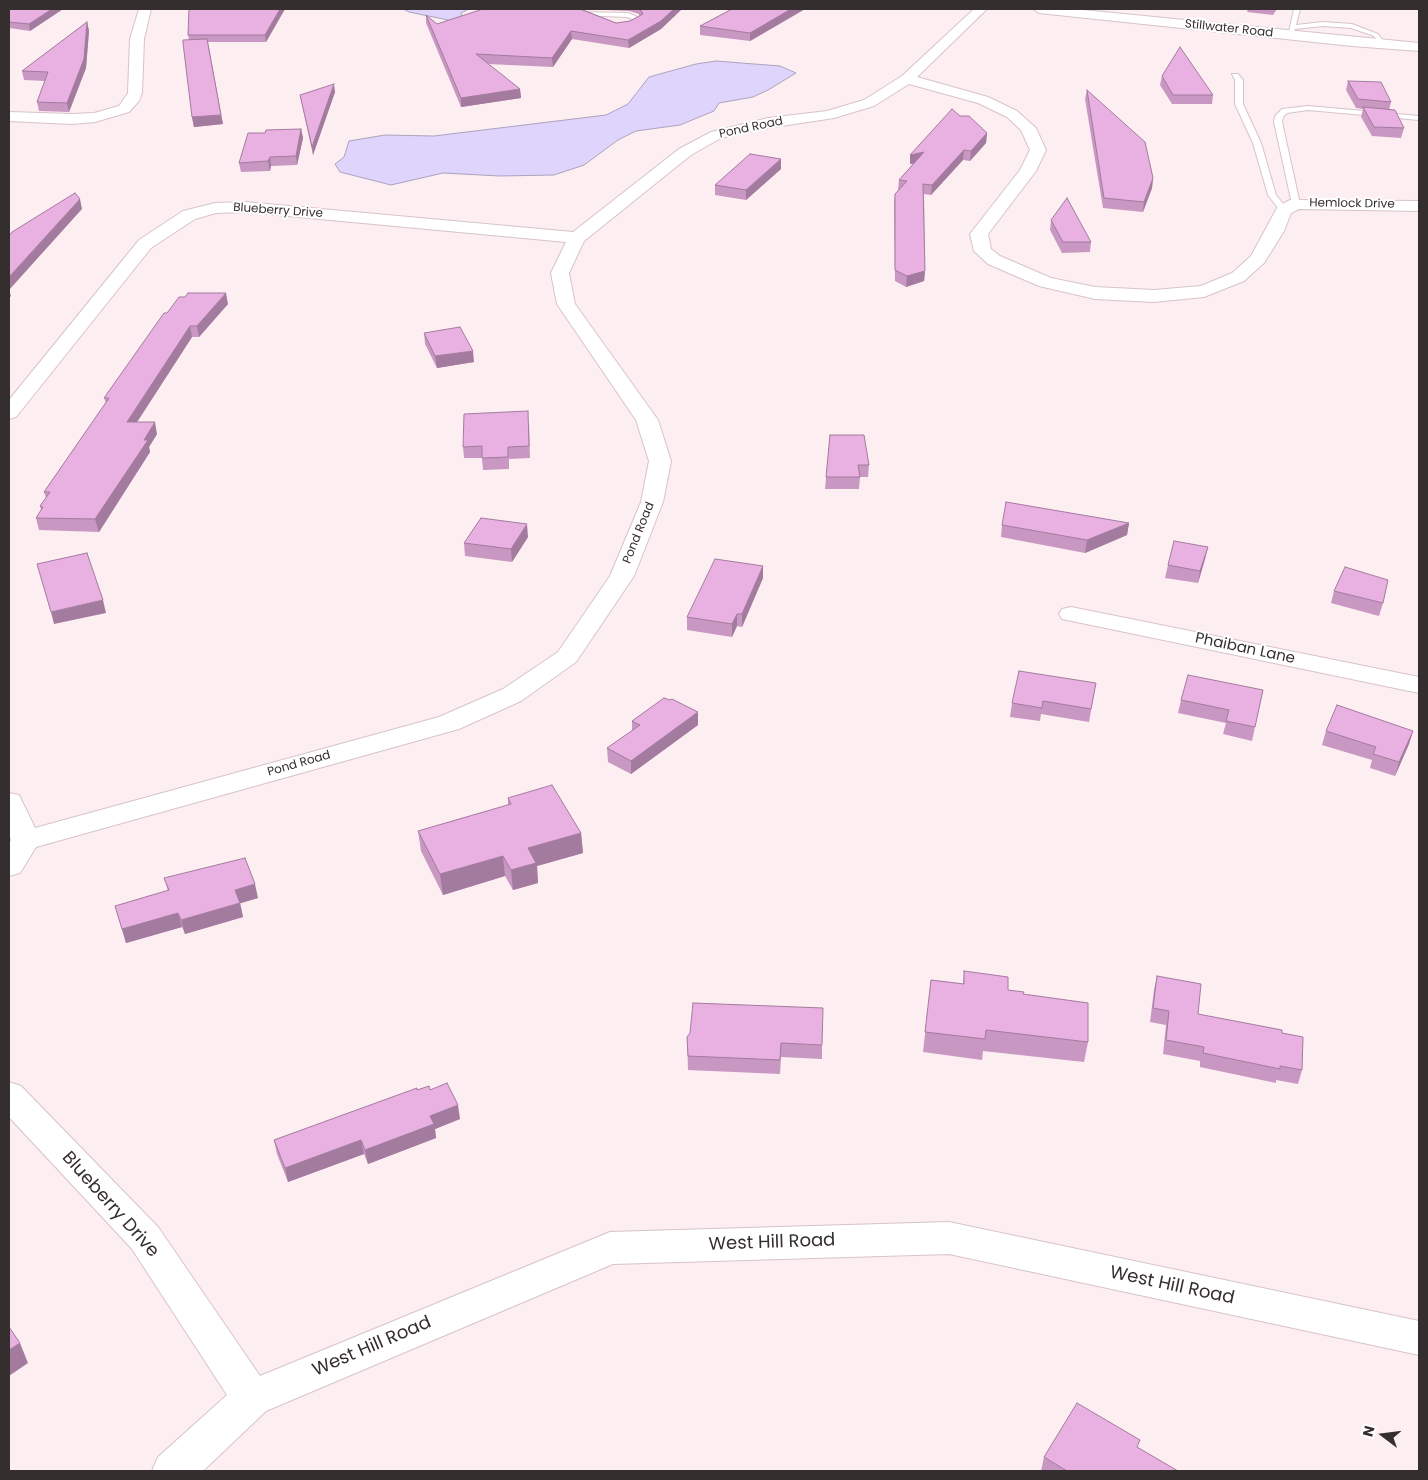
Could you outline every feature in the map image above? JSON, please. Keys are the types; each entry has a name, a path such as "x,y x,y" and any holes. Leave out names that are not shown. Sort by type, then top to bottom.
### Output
{"street":[{"path":"9,117 72,119 95,117 124,109 132,101 138,32 145,9"},
{"name":"Pond Road","path":"26,840 449,723 512,695 567,657 622,576 652,502 660,461 648,420 566,304 560,273 577,238 686,152 716,135 768,123 837,113 869,103 907,78 981,9"},
{"name":"Stillwater Road","path":"1039,9 1291,31 1382,45 1419,48"},
{"path":"907,78 983,100 1012,114 1028,128 1038,150 1028,171 979,234 982,251 994,260 1045,282 1094,293 1154,296 1204,291 1238,277 1258,259 1290,207"},
{"name":"Hemlock Drive","path":"1290,207 1419,206"},
{"name":"Blueberry Drive","path":"9,413 130,260 145,244 189,215 215,208 244,207 577,238"},
{"name":"Phaiban Lane","path":"1071,614 1419,685"},
{"path":"9,802 26,840 9,866"},
{"name":"Blueberry Drive","path":"9,1095 145,1238 252,1398"},
{"name":"West Hill Road","path":"173,1471 252,1398 610,1248 949,1238 1419,1338"}],"lane":[{"path":"1291,31 1297,9"},
{"path":"596,21 577,13 628,16 638,19 635,25 616,27"},
{"path":"1235,76 1239,80 1239,104 1257,143 1272,194 1290,207"},
{"path":"1290,207 1278,122 1279,116 1285,111 1308,108 1419,118"}],"shaded area":[{"path":"403,9 469,9 461,13 462,19 453,21 409,12"},
{"path":"716,61 780,66 796,73 753,97 719,103 714,111 680,125 636,131 618,140 584,165 554,175 500,176 443,173 391,185 340,172 335,164 344,157 349,141 385,135 434,136 606,115 628,104 649,77 696,64"}],"building":[{"path":"9,9 52,9 29,24 9,22"},
{"path":"189,9 280,9 265,35 188,35"},
{"path":"483,9 580,9 616,23 630,21 643,14 640,9 674,9 661,21 628,40 571,31 552,58 476,54 520,89 461,98 426,15 437,24"},
{"path":"732,9 791,9 750,33 700,26"},
{"path":"87,22 84,59 67,103 37,102 48,72 22,71"},
{"path":"207,39 221,115 192,117 183,40"},
{"path":"1180,47 1213,95 1173,95 1162,76"},
{"path":"1348,81 1381,82 1391,102 1358,99"},
{"path":"334,84 312,147 300,95"},
{"path":"1087,90 1145,142 1153,178 1144,202 1104,198"},
{"path":"1363,107 1395,110 1404,128 1374,127"},
{"path":"952,109 960,116 969,116 987,133 971,151 964,150 932,185 923,184 925,271 907,276 895,270 895,194 907,181 899,180 924,152 910,155"},
{"path":"301,129 296,156 270,157 268,161 239,163 248,133 265,133 266,130"},
{"path":"750,154 781,159 746,190 715,185"},
{"path":"75,193 80,199 9,277 9,236 12,232"},
{"path":"1067,198 1091,242 1063,242 1051,220"},
{"path":"188,293 226,293 197,326 190,326 127,422 155,422 144,440 148,440 95,519 36,518 43,507 40,506 50,492 44,492 109,398 104,398 164,313 167,313 179,297 185,297"},
{"path":"460,327 473,351 435,356 424,333"},
{"path":"528,411 529,446 508,447 508,457 482,458 482,446 463,447 464,414"},
{"path":"830,435 864,435 869,465 858,465 860,477 826,477"},
{"path":"1006,502 1129,523 1087,540 1002,525"},
{"path":"481,518 527,524 511,549 464,543"},
{"path":"1174,541 1208,547 1200,571 1168,565"},
{"path":"87,553 103,600 51,612 37,564"},
{"path":"715,559 763,566 742,614 737,614 732,624 687,617"},
{"path":"1345,567 1388,580 1383,603 1334,591"},
{"path":"1019,671 1096,683 1091,709 1043,701 1042,708 1012,703"},
{"path":"1188,675 1263,690 1255,727 1226,721 1229,710 1181,700"},
{"path":"664,698 672,699 698,712 631,761 607,748 640,725 632,721"},
{"path":"1337,705 1413,731 1399,762 1373,754 1376,747 1326,731"},
{"path":"552,785 581,833 528,848 536,863 511,870 503,856 440,874 418,831 511,804 508,798"},
{"path":"245,858 255,884 235,890 240,903 181,920 178,913 122,929 115,906 169,890 164,878"},
{"path":"964,971 1008,977 1008,990 1024,992 1023,994 1088,1003 1088,1042 986,1030 985,1039 925,1032 931,980 964,984"},
{"path":"1157,976 1201,984 1198,1014 1282,1030 1282,1033 1303,1037 1302,1070 1280,1066 1280,1069 1203,1053 1204,1047 1166,1040 1169,1011 1153,1008"},
{"path":"693,1003 823,1008 822,1045 781,1043 780,1060 688,1056 687,1037 690,1033"},
{"path":"447,1083 458,1105 430,1116 434,1124 365,1150 361,1140 285,1168 274,1140 417,1088 417,1090 429,1086 430,1090"},
{"path":"9,1327 20,1343 9,1350"},
{"path":"1077,1403 1140,1440 1137,1447 1178,1471 1067,1471 1044,1457"}]}
